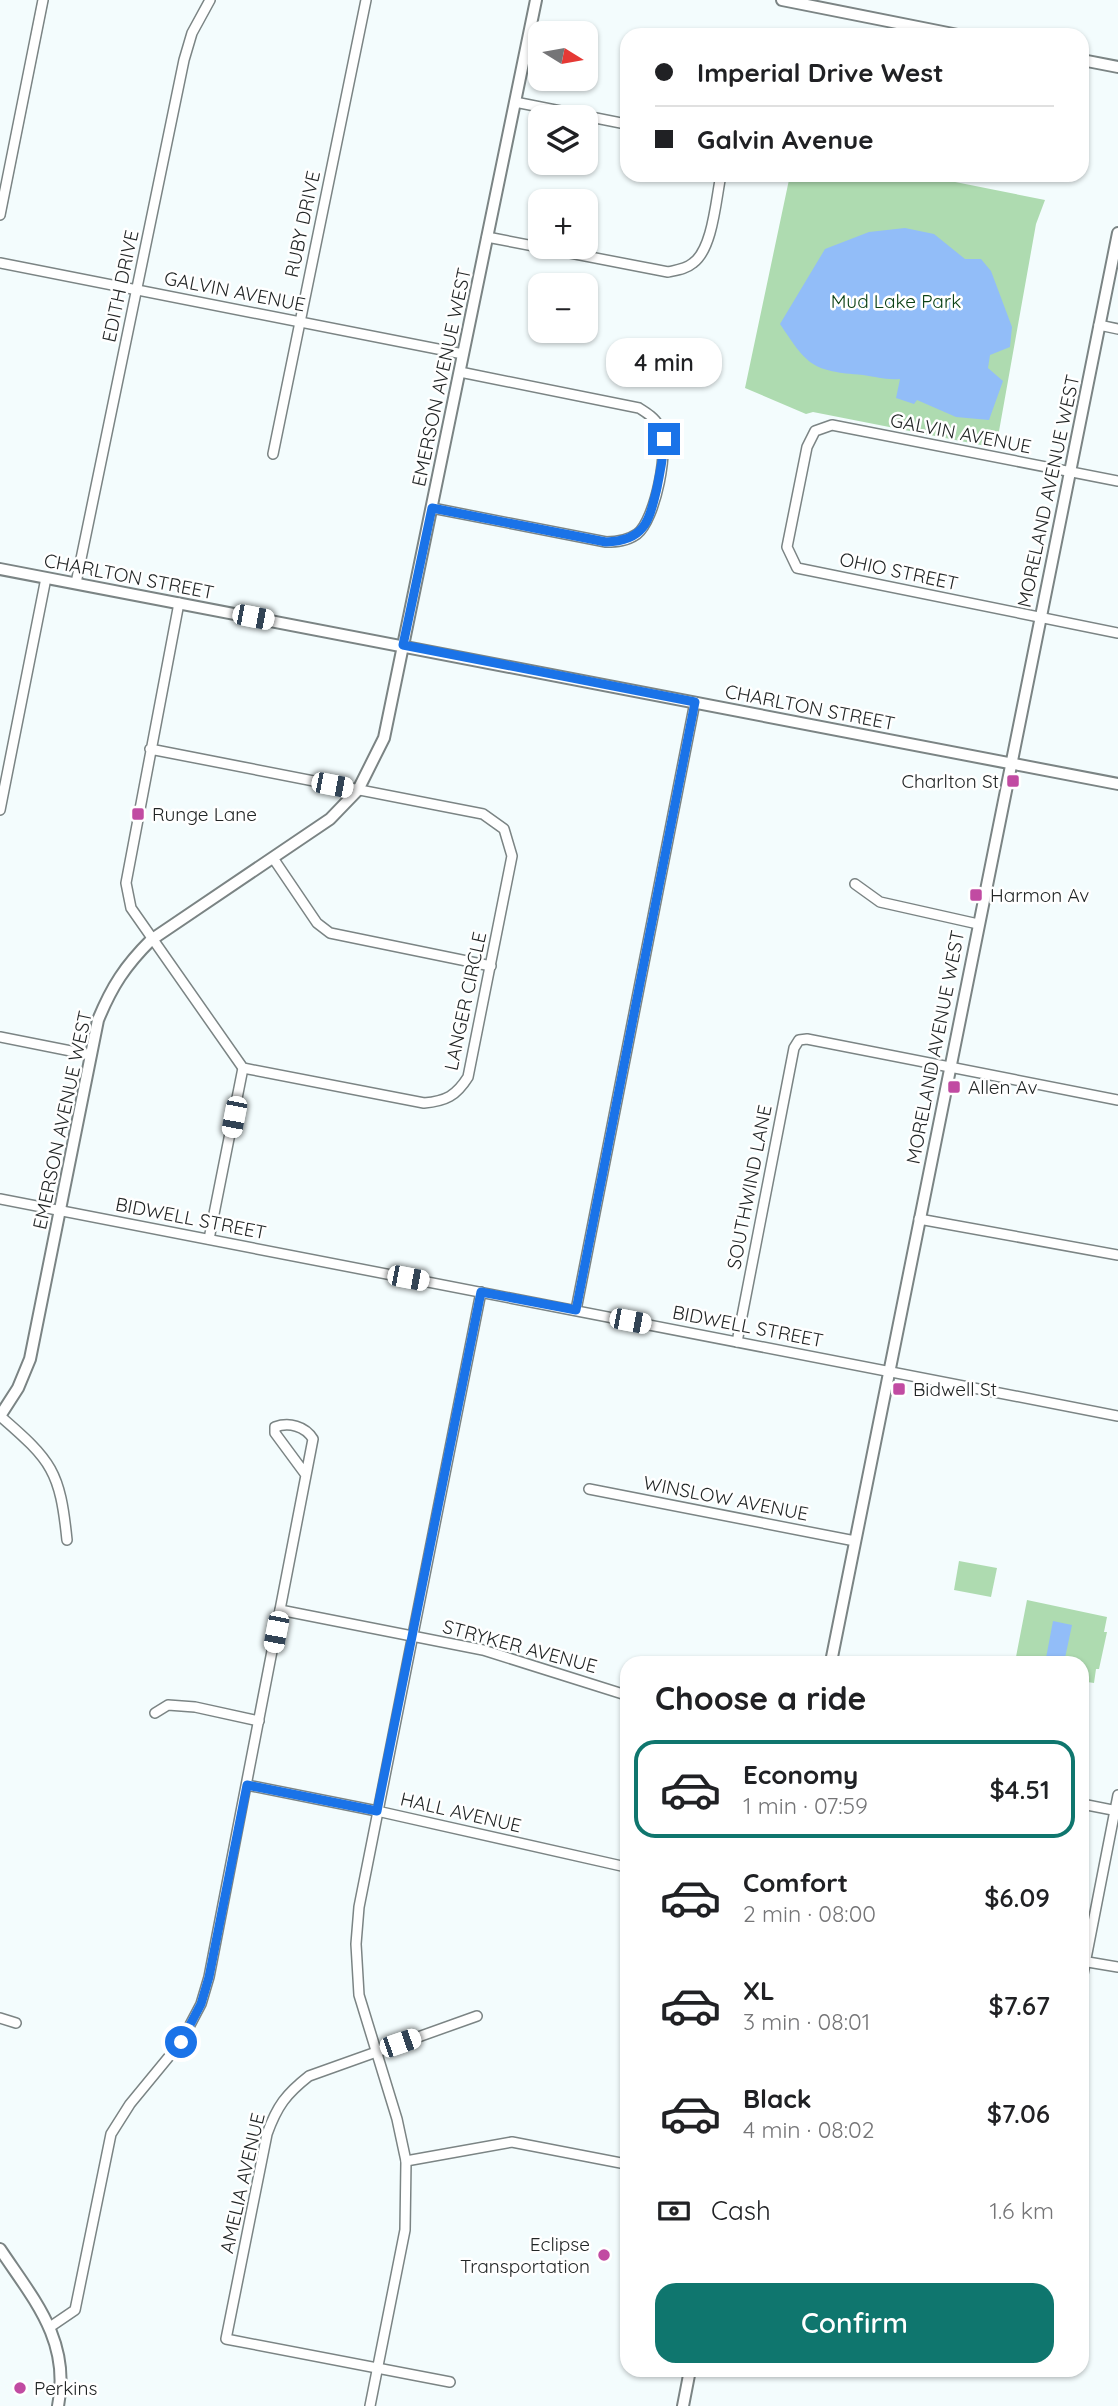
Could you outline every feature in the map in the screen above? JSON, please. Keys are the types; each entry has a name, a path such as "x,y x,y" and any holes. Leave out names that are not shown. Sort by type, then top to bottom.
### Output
{"street":[{"path":"0,215 43,0"},
{"name":"EDITH DRIVE","path":"76,583 184,60 192,33 210,0"},
{"name":"RUBY DRIVE","path":"273,454 366,0"},
{"name":"EMERSON AVENUE WEST","path":"0,1416 19,1388 30,1359 98,1020 110,991 128,964 151,940 330,819 358,790 384,738 536,0"},
{"path":"782,0 923,28"},
{"path":"1089,61 1118,67"},
{"path":"515,102 620,123"},
{"path":"487,237 668,272 681,270 694,263 703,253 720,182"},
{"name":"MORELAND AVENUE WEST","path":"832,1656 1118,233"},
{"name":"GALVIN AVENUE","path":"0,263 463,354"},
{"path":"1099,325 1118,329"},
{"path":"432,508 606,542 621,542 638,533 649,520 664,455 660,427 649,414 639,408 460,372"},
{"name":"GALVIN AVENUE","path":"807,447 814,431 832,425 1118,481"},
{"name":"OHIO STREET","path":"807,447 787,547 797,568 1118,633"},
{"name":"CHARLTON STREET","path":"0,569 1118,784"},
{"path":"0,810 46,578"},
{"path":"179,603 125,883 131,908 151,940 243,1068 209,1239"},
{"path":"576,1310 695,702"},
{"name":"LANGER CIRCLE","path":"150,749 483,814 504,829 512,856 468,1077 460,1091 446,1101 424,1103 243,1068"},
{"path":"273,858 317,923 330,933 491,966"},
{"path":"855,884 880,902 978,924"},
{"path":"0,1037 91,1055"},
{"name":"SOUTHWIND LANE","path":"737,1342 794,1048 799,1040 807,1039 949,1067"},
{"path":"949,1067 1118,1100"},
{"name":"BIDWELL STREET","path":"0,1199 1118,1416"},
{"path":"919,1219 1118,1255"},
{"path":"370,2406 405,2230 406,2161 397,2119 359,1996 355,1944 377,1811 481,1292"},
{"path":"0,1416 35,1447 53,1470 63,1499 67,1541"},
{"path":"50,2327 75,2310 111,2134 130,2104 181,2042 201,2004 209,1977 313,1439 308,1430 301,1427 282,1424 275,1427 275,1433 306,1475"},
{"name":"WINSLOW AVENUE","path":"589,1489 855,1541"},
{"name":"STRYKER AVENUE","path":"280,1610 483,1650 620,1693"},
{"path":"155,1713 168,1705 195,1707 259,1721"},
{"name":"HALL AVENUE","path":"247,1785 620,1866"},
{"path":"1089,1934 1118,1795"},
{"path":"1089,1805 1116,1811"},
{"path":"1089,1962 1118,1967"},
{"name":"AMELIA AVENUE","path":"377,2368 226,2339 267,2134 275,2112 290,2091 309,2076 477,2017"},
{"path":"0,2018 16,2024"},
{"path":"406,2161 512,2142 620,2163"},
{"path":"0,2249 50,2327 60,2362 58,2406"},
{"path":"377,2368 450,2382"},
{"path":"683,2406 689,2377"}],"green space":[{"name":"Mud Lake Park","path":"789,182 955,182 1045,200 1036,224 996,448 813,412 806,414 745,388"},
{"path":"959,1561 997,1568 991,1597 954,1590"},
{"path":"1027,1600 1107,1617 1104,1632 1107,1632 1094,1683 1089,1682 1089,1656 1016,1656"}],"water":[{"path":"905,228 934,234 965,259 981,259 991,271 1012,327 1010,347 990,355 988,368 1003,381 989,420 956,417 917,400 914,404 896,398 900,379 832,371 813,364 805,358 780,324 825,249 869,232"},
{"path":"1053,1621 1072,1625 1065,1656 1046,1656"}],"place":[{"name":"Charlton St","path":"1013,781"},
{"name":"Runge Lane","path":"138,814"},
{"name":"Harmon Av","path":"976,895"},
{"name":"Allen Av","path":"954,1087"},
{"name":"Bidwell St","path":"899,1389"},
{"name":"Eclipse Transportation","path":"604,2255"},
{"name":"Perkins","path":"20,2388"}],"route":[{"path":"181,2042 201,2004 209,1977 247,1785 377,1811 481,1292 576,1310 695,702 403,645 432,508 606,542 621,542 638,533 649,520 664,455 664,439"}]}
